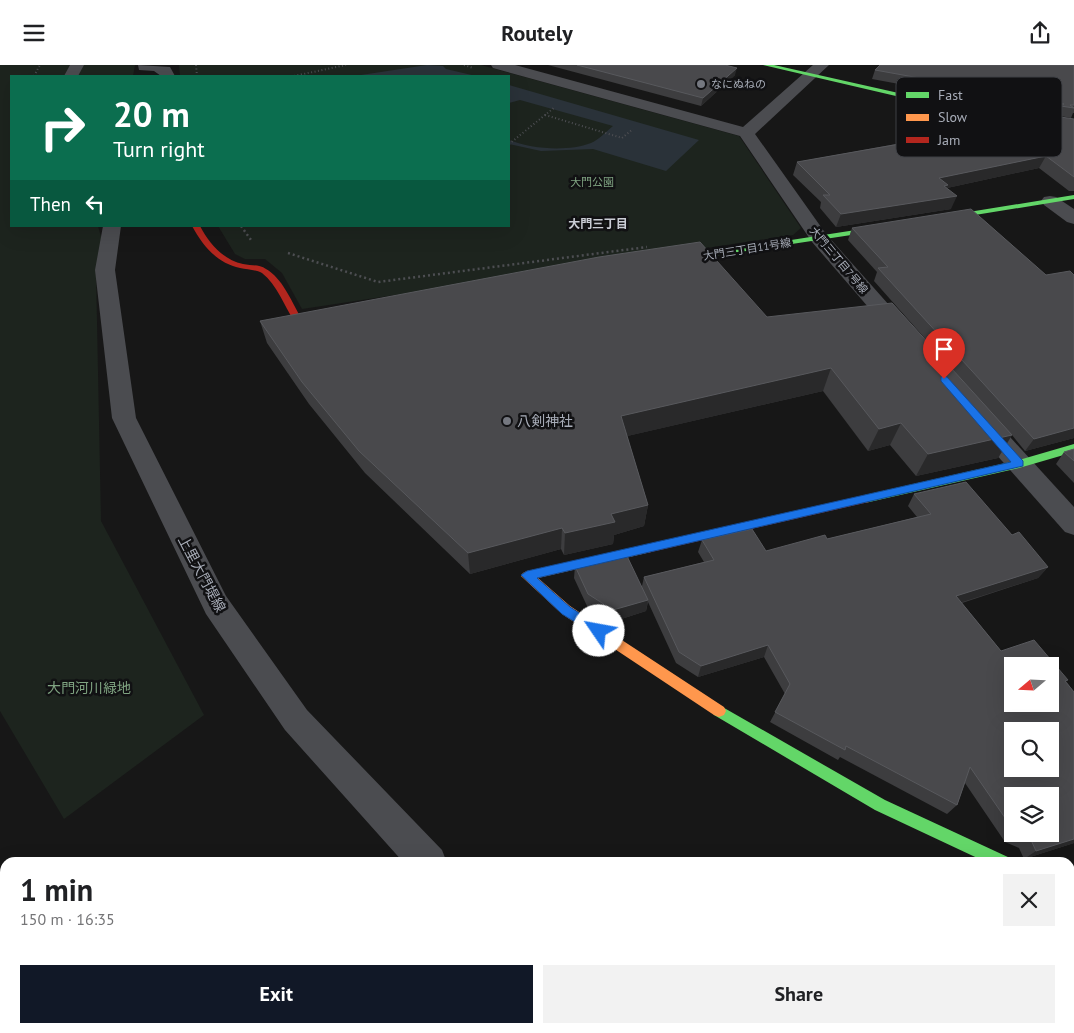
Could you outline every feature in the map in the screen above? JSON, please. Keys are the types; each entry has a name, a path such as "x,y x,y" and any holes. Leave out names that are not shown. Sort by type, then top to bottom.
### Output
{"street":[{"path":"498,65 746,133 816,70"},
{"path":"766,65 816,70 896,92"},
{"path":"144,70 155,67 165,71 167,75"},
{"name":"大門三丁目7号線","path":"746,133 819,238 916,347"},
{"path":"925,221 1074,197"},
{"path":"1050,201 1074,218"},
{"name":"大門三丁目11号線","path":"661,262 896,225"},
{"name":"上里大門堤線","path":"112,227 106,270 124,418 212,596 296,720 423,857"},
{"path":"196,227 199,235 212,251 240,265 262,269 276,283 297,319 336,313"},
{"path":"967,405 1074,525"},
{"path":"992,857 880,805 746,727 566,610 527,575 1019,464 1074,447"}],"path":[{"path":"298,75 346,65"},
{"path":"510,143 551,110"},
{"path":"546,115 622,138 634,128"},
{"path":"242,227 249,240 258,243"},
{"path":"286,252 378,282 652,247"}],"green space":[{"name":"大門河川緑地","path":"0,65 135,65 133,75 10,75 10,227 98,227 102,240 96,272 101,521 204,715 64,819 0,711"},
{"name":"大門公園","path":"179,65 481,65 739,136 801,228 793,235 302,309 282,273 265,259 245,259 235,254 219,227 510,227 510,75 180,75"}],"shaded area":[{"path":"427,65 443,66 446,69 472,75 361,75"},
{"path":"510,85 699,140 666,171 593,149 541,151 510,144 510,140 528,146 571,148 594,142 613,126 520,100 510,103"}],"building":[{"path":"577,65 725,65 737,68 703,98"},
{"path":"880,65 1074,65 1074,105 1070,105 1074,108 1062,106 1064,104 1062,104 1062,77 914,77 875,70"},
{"path":"1062,117 1074,119 1074,177 1047,157 1062,157"},
{"path":"896,145 896,157 1041,157 939,178 948,185 944,186 957,196 841,214 823,195 830,195 797,162"},
{"path":"971,209 1046,275 1070,271 1074,275 1074,428 1034,439 878,268 888,267 852,228"},
{"name":"八剣神社","path":"700,242 767,317 892,303 1012,435 928,454 901,423 879,429 831,368 621,416 648,505 611,514 615,522 565,533 562,528 468,553 359,451 302,382 260,321 599,257"},
{"path":"1074,449 1074,461 1064,452"},
{"path":"966,482 1012,535 1019,532 1048,567 956,596 1001,651 1034,640 1048,657 1004,657 1004,713 1059,713 1059,669 1068,680 1065,681 1074,692 1074,839 1036,851 1032,842 1059,842 1059,787 1004,787 1004,816 970,767 957,805 846,746 845,750 775,712 790,684 768,645 701,666 679,652 644,577 714,560 702,540 752,529 766,551 825,535 827,539 931,514 914,494"},
{"path":"626,554 648,600 613,610 588,594 575,566"}],"traffic: fast":[{"path":"766,65 896,94"},
{"path":"938,219 1074,197"},
{"path":"674,260 888,227"},
{"path":"865,499 1019,464 1074,448"},
{"path":"719,711 880,805 992,857"}],"traffic: slow":[{"path":"647,549 527,576 566,610 719,711"}],"traffic: jam":[{"path":"1062,123 1074,125"},
{"path":"197,227 204,240 220,256 234,264 261,269 269,276 283,293 297,319 327,315"},
{"path":"647,549 865,499"}],"place":[{"name":"なにぬねの","path":"701,84"},
{"name":"八剣神社","path":"507,421"}],"district":[{"name":"大門三丁目","path":"598,223"}],"route":[{"path":"599,631 566,610 527,575 1019,464 944,379"}]}
